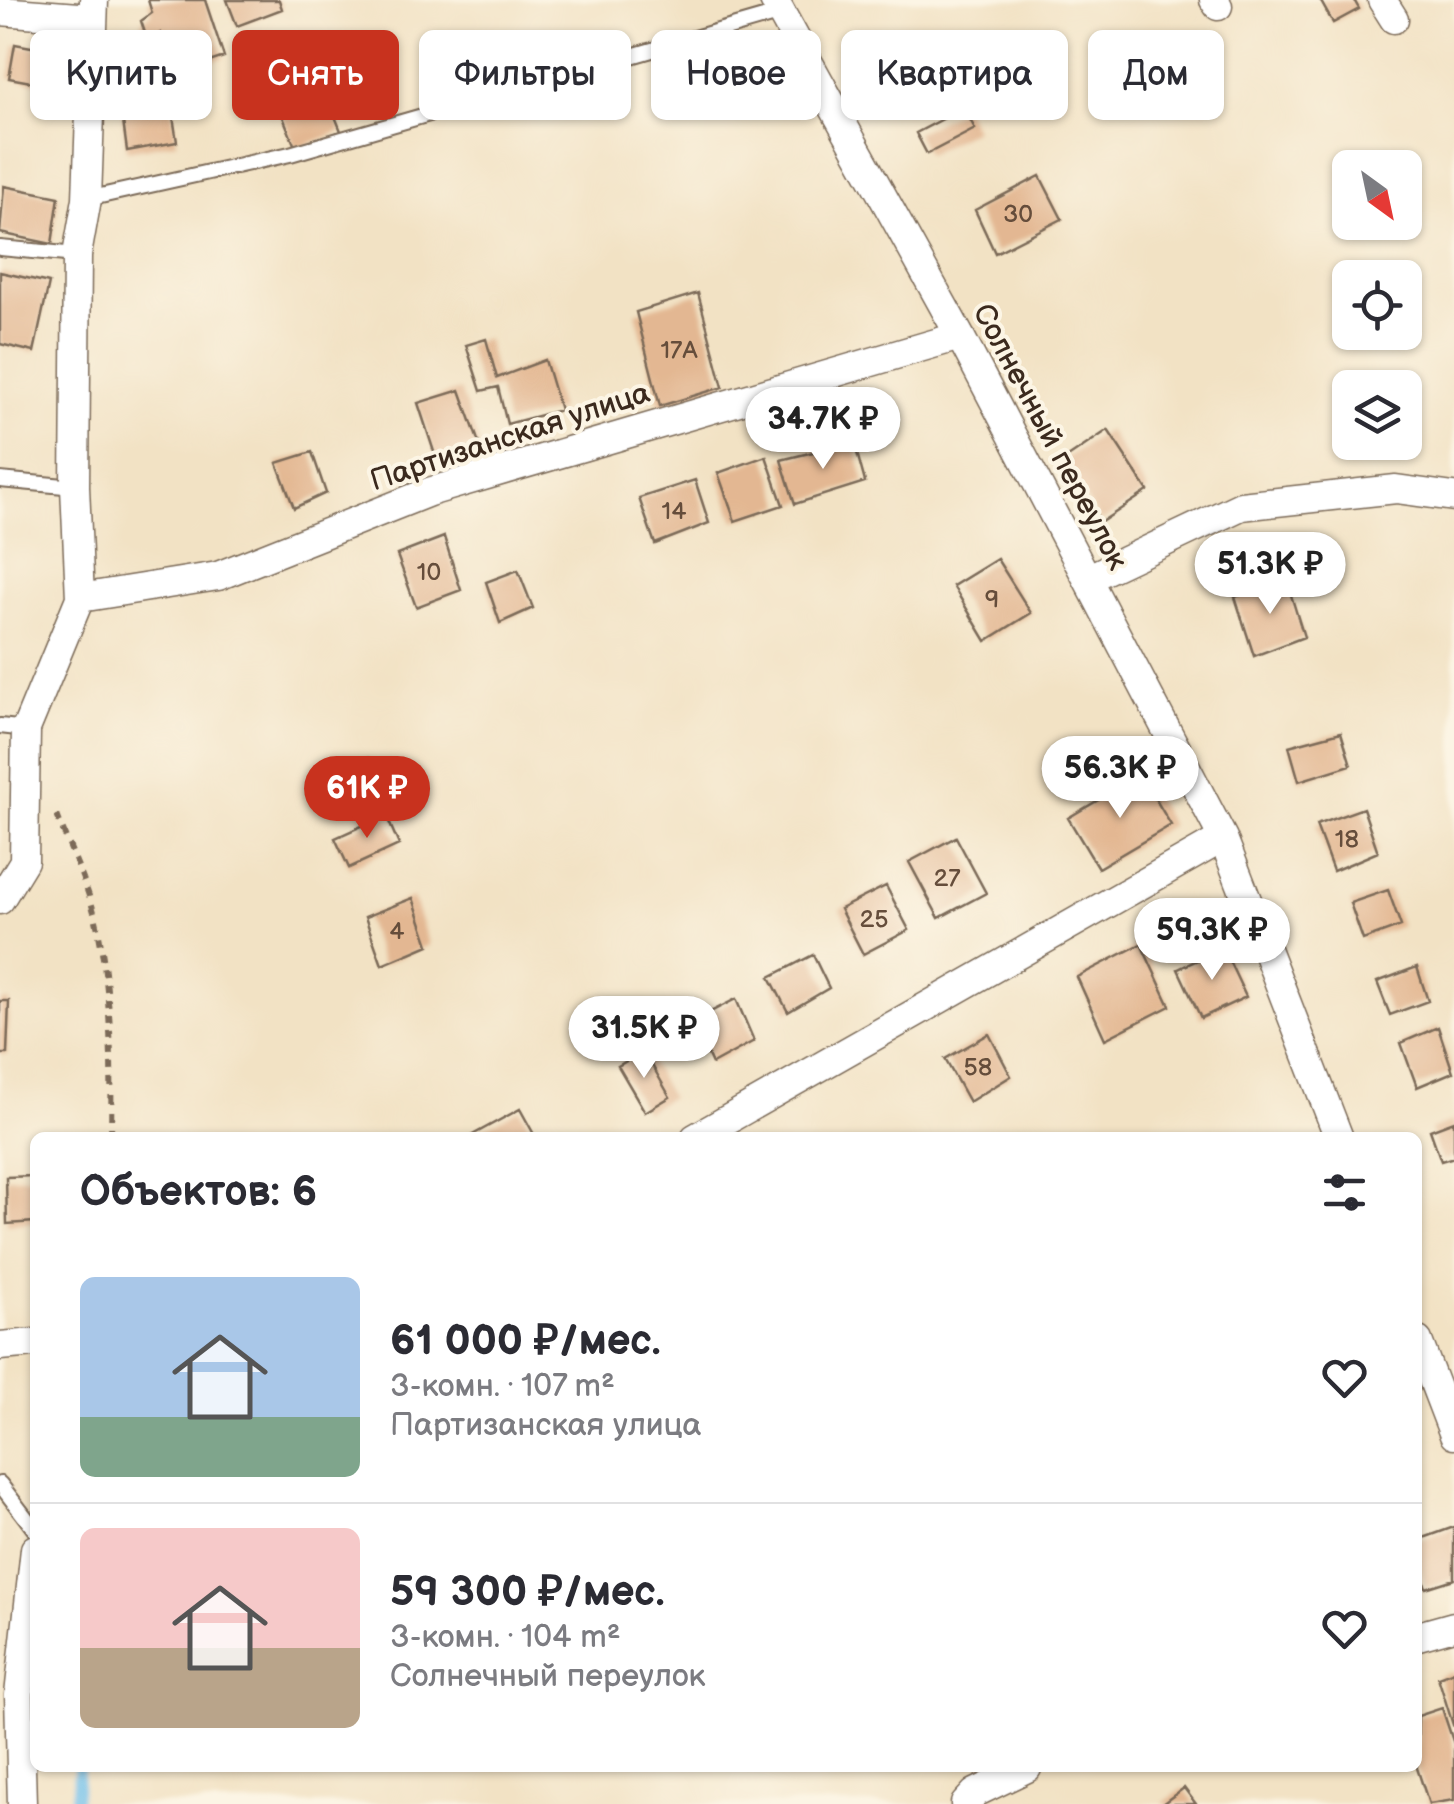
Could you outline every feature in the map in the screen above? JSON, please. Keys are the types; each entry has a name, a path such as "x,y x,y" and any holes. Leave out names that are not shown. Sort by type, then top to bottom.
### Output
{"street":[{"name":"Солнечный переулок","path":"777,7 960,336 1223,838 1337,1132"},
{"path":"0,11 92,9 87,199 77,255 75,487 80,598 13,727 24,860 0,900"},
{"name":"Партизанская улица","path":"80,598 218,576 429,492 960,336"},
{"path":"1089,578 1241,506 1396,489 1454,497"},
{"path":"706,1132 1223,838"},
{"path":"0,1346 30,1343"},
{"path":"1422,1351 1454,1435"},
{"path":"22,1804 19,1695 30,1595"},
{"path":"1422,1635 1454,1626"},
{"path":"965,1804 975,1792 1018,1772"}],"lane":[{"path":"87,199 290,154 777,7"},
{"path":"0,248 77,255"},
{"path":"0,480 75,487"},
{"path":"0,1484 30,1523"}],"path":[{"path":"52,801 94,911 102,950 112,1059 111,1132"}],"building":[{"path":"148,0 205,0 224,57 212,61 212,30 144,30 141,21 152,13"},
{"path":"227,0 279,0 282,9 237,26"},
{"path":"1320,0 1354,0 1359,9 1333,23"},
{"path":"15,44 30,47 30,82 9,78"},
{"path":"123,120 174,120 177,142 127,151"},
{"path":"284,120 337,120 341,131 296,149"},
{"path":"941,120 970,120 975,129 927,154 916,133"},
{"path":"1040,176 1062,219 995,253 975,210"},
{"path":"4,186 59,197 52,244 0,233"},
{"path":"0,272 49,283 34,352 0,344"},
{"path":"698,293 723,387 660,406 636,312"},
{"path":"486,339 497,378 545,360 560,410 507,424 498,387 481,391 466,345"},
{"path":"460,390 480,446 436,458 418,403"},
{"path":"1108,430 1148,491 1101,522 1062,461"},
{"path":"854,442 865,482 795,504 781,460"},
{"path":"312,452 326,493 294,508 277,463"},
{"path":"766,456 783,505 735,521 718,473"},
{"path":"695,480 709,523 655,544 639,498"},
{"path":"444,537 461,590 416,607 397,555"},
{"path":"997,559 1031,613 986,641 953,586"},
{"path":"518,570 533,608 500,623 486,582"},
{"path":"1286,579 1304,637 1254,656 1235,597"},
{"path":"1341,732 1351,765 1299,781 1289,746"},
{"path":"368,758 379,790 332,808 328,793 317,796 311,779"},
{"path":"1141,775 1171,825 1098,868 1068,818"},
{"path":"1363,808 1378,852 1333,871 1316,825"},
{"path":"386,815 399,845 349,868 335,838"},
{"path":"956,837 986,893 939,918 909,862"},
{"path":"886,886 909,930 863,954 840,909"},
{"path":"1388,890 1401,926 1363,940 1350,903"},
{"path":"413,898 429,945 382,965 365,917"},
{"path":"1141,944 1170,1006 1105,1039 1077,977"},
{"path":"1223,948 1246,997 1201,1018 1178,969"},
{"path":"813,955 829,988 788,1012 770,977"},
{"path":"1417,967 1428,1001 1390,1015 1377,982"},
{"path":"736,999 754,1041 712,1064 704,1046 691,1052 679,1028"},
{"path":"0,1001 9,1001 7,1054 0,1054"},
{"path":"1438,1027 1453,1072 1417,1087 1401,1043"},
{"path":"989,1034 1011,1076 969,1102 945,1059"},
{"path":"644,1051 670,1097 645,1112 618,1066"},
{"path":"520,1109 533,1132 478,1132"},
{"path":"1454,1121 1454,1157 1441,1161 1430,1130"},
{"path":"30,1176 30,1222 7,1224 6,1177"},
{"path":"1454,1527 1454,1579 1426,1588 1422,1539"},
{"path":"1454,1671 1454,1724 1453,1725 1438,1677"},
{"path":"1442,1708 1454,1744 1454,1800 1429,1804 1418,1772 1422,1772 1422,1715"},
{"path":"1184,1788 1196,1804 1162,1804"}],"waterway":[{"path":"75,1804 79,1772"}]}
